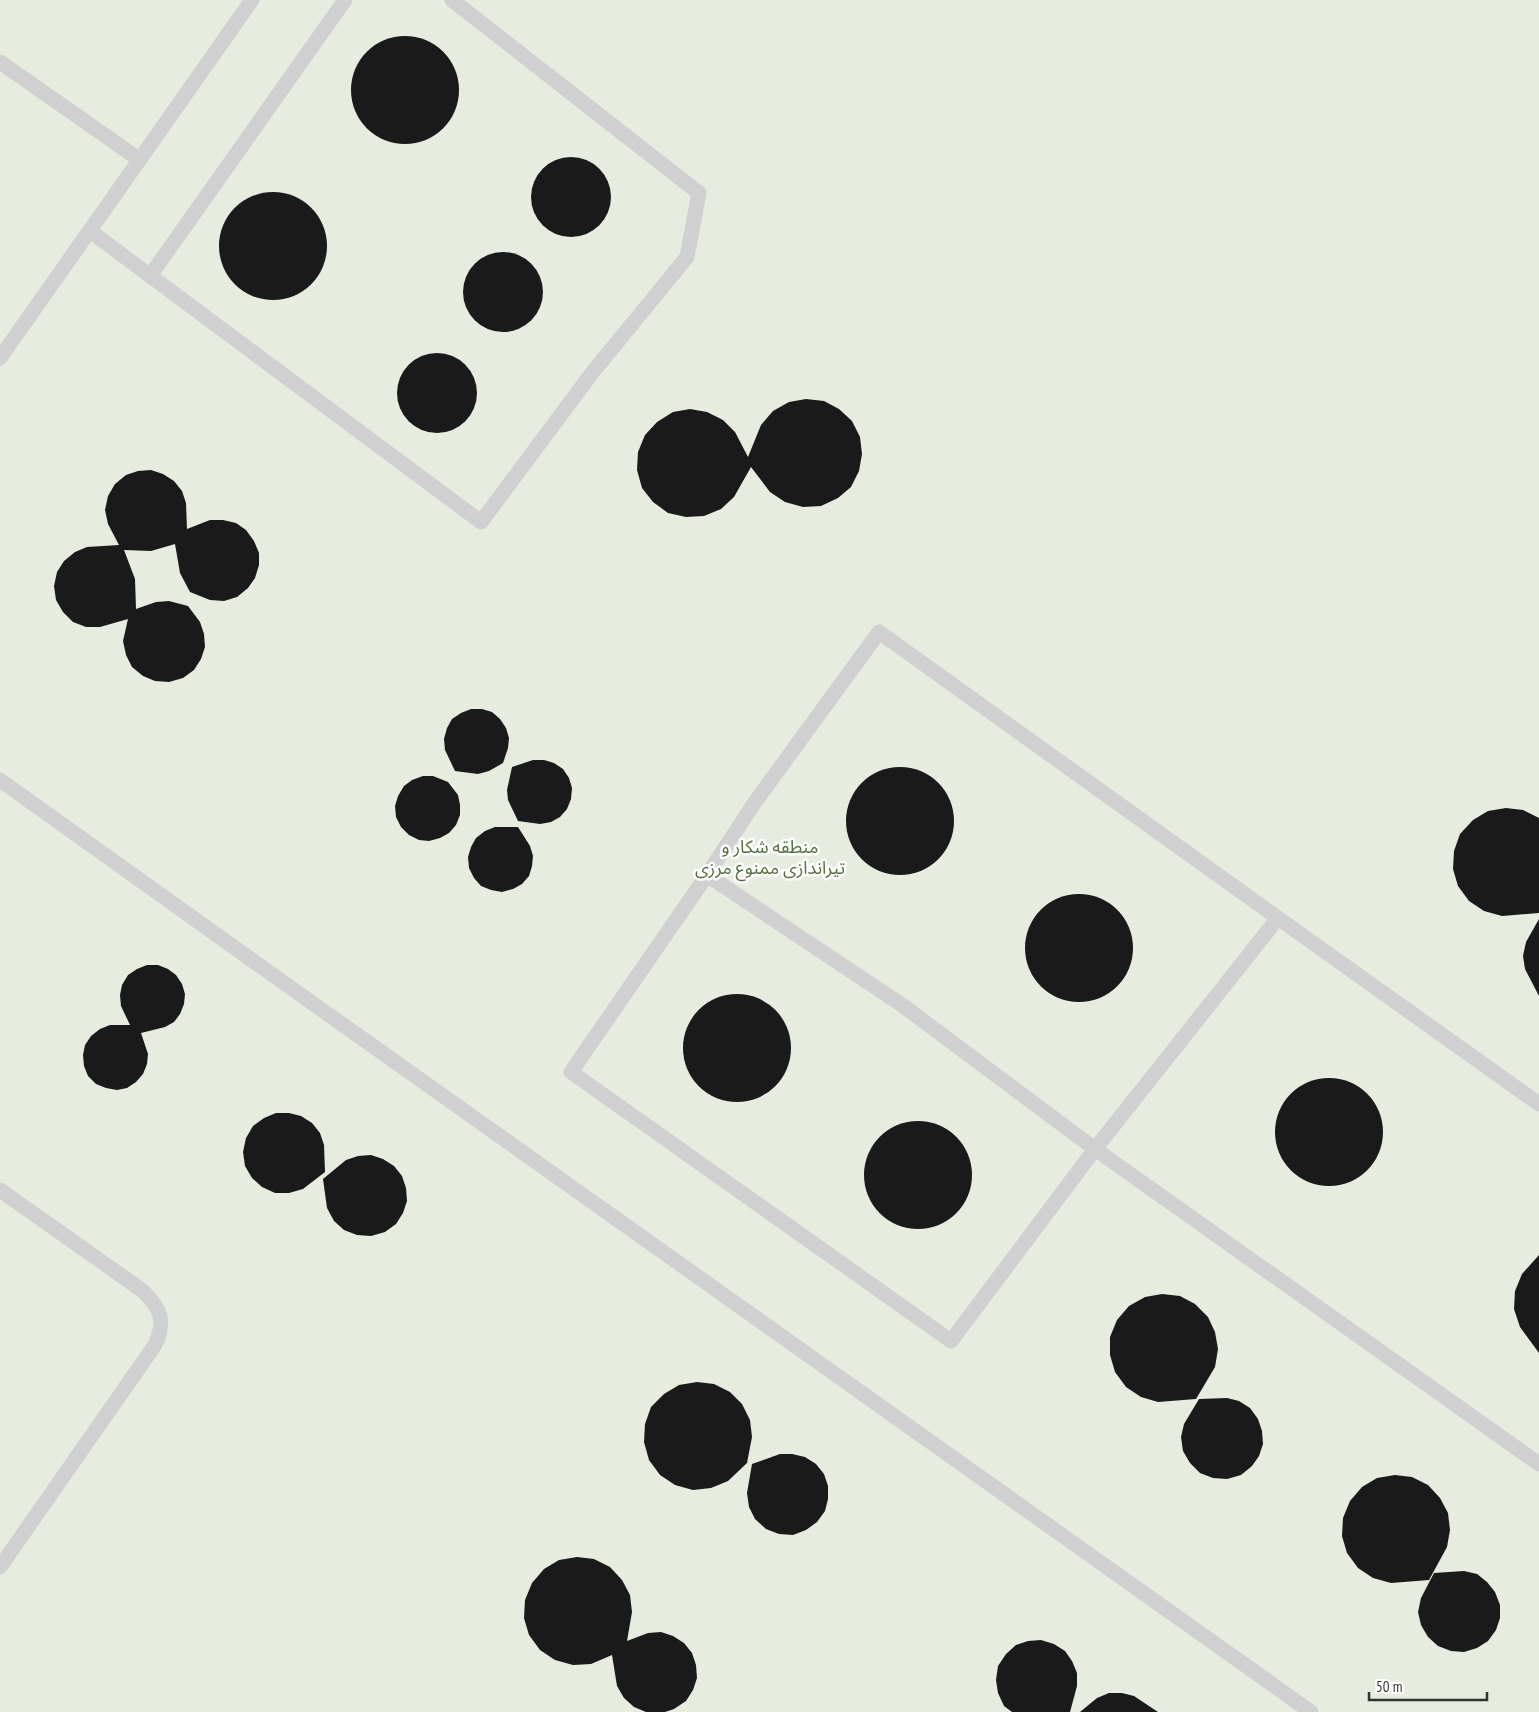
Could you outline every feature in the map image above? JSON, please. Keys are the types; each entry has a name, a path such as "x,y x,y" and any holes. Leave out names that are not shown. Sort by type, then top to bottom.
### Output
{"street":[{"path":"0,358 252,0"},
{"path":"150,276 345,0"},
{"path":"90,231 481,522 592,373 687,257 699,193 452,0"},
{"path":"0,62 140,160"},
{"path":"1278,918 1095,1149 952,1342 571,1072 756,802 879,632 1539,1104"},
{"path":"0,780 1311,1712"},
{"path":"707,875 902,1005 1095,1149 1539,1464"},
{"path":"0,1190 143,1291 159,1310 160,1334 155,1346 0,1567"}],"green space":[{"name":"منطقه شکار و تیراندازی ممنوع مرزی","path":"0,0 1539,0 1539,1712 0,1712"}],"building":[{"path":"405,36 426,40 443,52 455,69 459,90 455,111 443,128 426,140 405,144 384,140 367,128 355,111 351,90 355,69 367,52 384,40"},
{"path":"563,157 579,157 600,168 611,189 611,205 600,226 579,237 563,237 549,231 537,219 531,205 531,189 537,175 549,163"},
{"path":"273,192 294,196 311,208 323,225 327,246 323,267 311,284 294,296 273,300 252,296 235,284 223,267 219,246 223,225 235,208 252,196"},
{"path":"495,252 511,252 532,263 543,284 543,300 532,321 511,332 495,332 481,326 469,314 463,300 463,284 469,270 481,258"},
{"path":"429,353 445,353 466,364 477,385 477,401 466,422 445,433 429,433 415,427 403,415 397,401 397,385 403,371 415,359"},
{"path":"806,399 824,401 839,409 852,421 860,437 862,454 859,471 851,487 838,498 821,506 803,507 785,502 770,492 751,467 734,497 721,509 704,516 686,517 668,513 653,502 642,488 637,470 638,452 645,435 657,422 673,412 690,409 707,412 723,420 735,432 748,457 761,425 773,411 789,402"},
{"path":"151,470 163,474 174,481 182,491 186,503 187,529 210,520 236,523 246,530 254,541 259,553 259,565 255,578 248,588 237,597 224,601 210,600 190,592 180,573 175,544 151,551 124,550 135,579 136,609 156,602 169,601 188,606 200,622 204,634 205,647 201,659 194,670 183,678 169,682 155,681 143,676 132,667 126,655 123,641 128,619 100,627 86,627 73,622 63,612 56,600 54,586 57,572 64,561 75,552 87,547 119,545 108,524 105,510 108,496 115,484 126,475 138,471"},
{"path":"471,709 482,709 492,712 506,728 509,738 503,763 489,771 478,774 455,771 445,750 444,739 452,719"},
{"path":"533,760 544,760 554,763 563,769 569,778 572,788 571,799 567,809 560,817 551,822 540,824 518,821 508,800 507,790 512,767"},
{"path":"900,767 921,771 938,783 950,800 954,821 950,842 938,859 921,871 900,875 879,871 862,859 850,842 846,821 850,800 862,783 879,771"},
{"path":"423,776 433,776 448,782 458,795 460,805 460,815 456,825 449,833 429,841 419,840 409,835 401,827 396,817 395,806 404,786 412,780"},
{"path":"1506,808 1523,810 1539,818 1539,913 1502,916 1484,911 1469,901 1458,886 1453,869 1454,851 1460,834 1473,820 1488,811"},
{"path":"495,827 518,827 530,846 533,856 529,876 522,884 502,892 481,886 469,868 468,857 476,838 485,831"},
{"path":"1079,894 1100,898 1117,910 1129,927 1133,948 1129,969 1117,986 1100,998 1079,1002 1058,998 1041,986 1029,969 1025,948 1029,927 1041,910 1058,898"},
{"path":"1539,919 1539,996 1525,969 1523,956 1526,942"},
{"path":"147,965 158,965 176,975 182,984 185,994 184,1004 174,1022 165,1027 141,1033 148,1054 147,1064 143,1074 136,1082 127,1088 117,1090 106,1088 96,1084 88,1076 84,1066 83,1055 85,1045 91,1036 100,1029 110,1025 130,1025 121,1006 120,995 122,985 128,975"},
{"path":"737,994 758,998 775,1010 787,1027 791,1048 787,1069 775,1086 758,1098 737,1102 716,1098 699,1086 687,1069 683,1048 687,1027 699,1010 716,998"},
{"path":"1329,1078 1350,1082 1367,1094 1379,1111 1383,1132 1379,1153 1367,1170 1350,1182 1329,1186 1308,1182 1291,1170 1279,1153 1275,1132 1279,1111 1291,1094 1308,1082"},
{"path":"276,1113 289,1113 301,1116 312,1123 320,1133 324,1145 325,1172 303,1189 289,1193 275,1193 262,1187 252,1178 245,1166 243,1152 246,1138 253,1126 264,1118"},
{"path":"918,1121 939,1125 956,1137 968,1154 972,1175 968,1196 956,1213 939,1225 918,1229 897,1225 880,1213 868,1196 864,1175 868,1154 880,1137 897,1125"},
{"path":"371,1155 383,1159 394,1166 402,1176 406,1188 407,1201 403,1213 396,1224 385,1232 371,1236 357,1235 344,1230 334,1221 327,1208 323,1179 346,1160 358,1156"},
{"path":"1539,1255 1539,1353 1520,1327 1514,1309 1515,1291 1522,1274"},
{"path":"1162,1294 1180,1296 1195,1304 1208,1317 1215,1332 1218,1349 1215,1367 1196,1399 1158,1402 1141,1397 1126,1387 1115,1372 1110,1355 1110,1337 1117,1320 1129,1306 1145,1297"},
{"path":"697,1382 714,1384 730,1392 742,1404 750,1420 752,1437 747,1463 728,1481 711,1488 693,1490 675,1485 660,1475 649,1460 644,1442 645,1424 651,1407 664,1394 679,1385"},
{"path":"1227,1398 1239,1401 1250,1408 1258,1419 1262,1431 1263,1444 1259,1456 1252,1466 1241,1475 1227,1479 1213,1478 1200,1473 1190,1463 1183,1451 1181,1437 1184,1424 1199,1399"},
{"path":"780,1454 805,1457 816,1464 824,1474 828,1486 828,1499 825,1511 817,1522 806,1530 793,1535 779,1534 766,1529 755,1519 749,1507 747,1493 752,1464"},
{"path":"1395,1475 1412,1477 1428,1485 1440,1498 1448,1513 1450,1530 1447,1547 1429,1580 1391,1583 1373,1578 1358,1568 1347,1553 1342,1536 1343,1518 1350,1501 1362,1487 1377,1478"},
{"path":"577,1557 594,1559 610,1567 622,1580 630,1595 632,1612 627,1641 648,1633 661,1632 673,1636 684,1643 692,1653 696,1665 697,1678 693,1690 686,1701 674,1709 665,1712 646,1712 634,1707 624,1698 617,1686 612,1655 591,1664 573,1665 555,1660 540,1650 529,1635 524,1618 525,1600 532,1583 544,1569 559,1560"},
{"path":"1464,1571 1477,1574 1495,1592 1500,1605 1500,1618 1496,1630 1488,1641 1477,1648 1464,1652 1451,1651 1438,1646 1428,1637 1421,1625 1418,1612 1421,1598 1434,1573"},
{"path":"1041,1640 1054,1644 1065,1651 1077,1673 1077,1686 1070,1712 1012,1712 1004,1706 998,1693 996,1680 998,1666 1006,1654 1016,1645 1028,1641"},
{"path":"1109,1693 1122,1693 1134,1696 1158,1712 1080,1712 1097,1698"}]}
